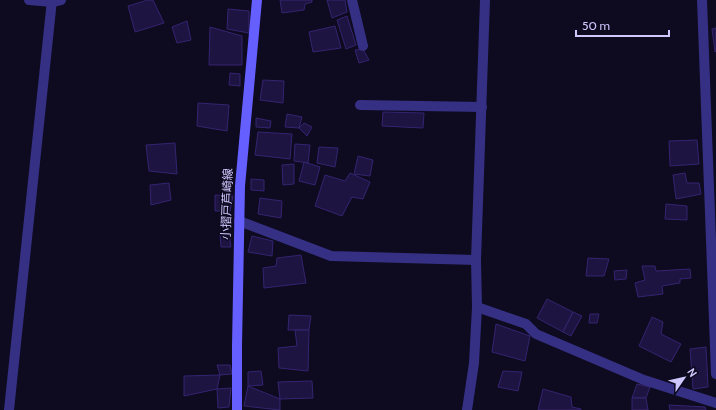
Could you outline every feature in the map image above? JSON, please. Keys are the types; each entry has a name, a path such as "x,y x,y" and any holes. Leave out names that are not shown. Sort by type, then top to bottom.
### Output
{"main road":[{"name":"小摺戸芦崎線","path":"237,410 240,186 257,0"}],"street":[{"path":"9,410 55,1 29,0"},
{"path":"352,0 363,46"},
{"path":"467,410 474,363 477,307 476,260 485,0"},
{"path":"702,0 716,374"},
{"path":"360,105 482,107"},
{"path":"239,221 331,256 476,260"},
{"path":"477,307 526,324 536,334 644,380 716,403"}],"building":[{"path":"153,0 164,23 135,32 128,6"},
{"path":"280,0 312,0 312,2 305,4 304,10 282,13"},
{"path":"327,0 345,0 347,12 332,18"},
{"path":"228,9 249,11 249,33 227,29"},
{"path":"347,16 356,45 346,49 337,20"},
{"path":"187,21 191,40 177,43 172,27"},
{"path":"335,26 341,48 313,52 309,32"},
{"path":"210,27 242,36 242,65 209,65"},
{"path":"716,28 716,51 715,52 712,29"},
{"path":"363,49 369,60 359,63 355,50"},
{"path":"230,73 240,74 240,86 229,85"},
{"path":"263,80 284,81 283,103 260,100"},
{"path":"198,103 229,105 227,131 197,126"},
{"path":"383,112 424,113 423,128 382,126"},
{"path":"287,114 302,117 299,128 285,127"},
{"path":"256,118 271,121 270,128 256,127"},
{"path":"304,123 312,127 307,136 299,128"},
{"path":"258,132 292,134 290,159 255,155"},
{"path":"697,140 699,164 670,166 669,141"},
{"path":"175,143 177,174 149,171 146,145"},
{"path":"295,144 310,145 308,163 294,161"},
{"path":"319,147 338,148 335,167 317,163"},
{"path":"358,156 373,160 370,176 354,174"},
{"path":"304,162 320,167 315,185 299,181"},
{"path":"294,164 294,184 283,185 282,165"},
{"path":"350,173 370,182 363,199 352,197 342,216 315,206 325,175 345,181"},
{"path":"685,173 687,183 699,183 701,194 676,199 673,175"},
{"path":"251,179 264,180 264,191 251,190"},
{"path":"169,183 171,200 151,205 150,185"},
{"path":"215,195 233,196 230,211 215,211"},
{"path":"260,198 282,201 281,218 258,214"},
{"path":"666,204 687,206 687,220 665,219"},
{"path":"229,233 231,247 221,247 220,235"},
{"path":"252,236 273,241 272,256 248,252"},
{"path":"301,255 306,283 264,288 263,268 276,266 277,258"},
{"path":"588,258 609,259 604,276 586,276"},
{"path":"642,266 655,266 656,271 690,269 691,278 680,279 680,283 662,286 663,294 638,297 635,283 645,280"},
{"path":"627,270 626,279 615,280 614,271"},
{"path":"547,299 573,312 563,332 537,318"},
{"path":"573,312 582,316 571,336 563,332"},
{"path":"590,314 599,314 597,323 589,323"},
{"path":"289,315 311,316 309,330 288,330"},
{"path":"652,317 663,322 661,334 681,344 671,362 639,346"},
{"path":"496,324 530,336 525,361 492,352"},
{"path":"295,330 309,330 308,371 279,368 278,348 297,346"},
{"path":"706,347 708,387 693,389 690,349"},
{"path":"217,365 230,365 232,374 220,375"},
{"path":"261,371 263,385 248,386 248,372"},
{"path":"503,371 522,372 518,391 498,387"},
{"path":"220,375 217,389 184,396 184,376"},
{"path":"312,381 313,398 280,399 278,382"},
{"path":"637,384 650,387 646,398 632,398"},
{"path":"248,386 280,399 280,410 244,406"},
{"path":"231,388 229,407 218,408 217,389"},
{"path":"543,389 571,397 572,407 581,410 538,410"},
{"path":"632,398 646,398 648,410 632,410"},
{"path":"669,405 705,407 706,410 670,410"}]}
